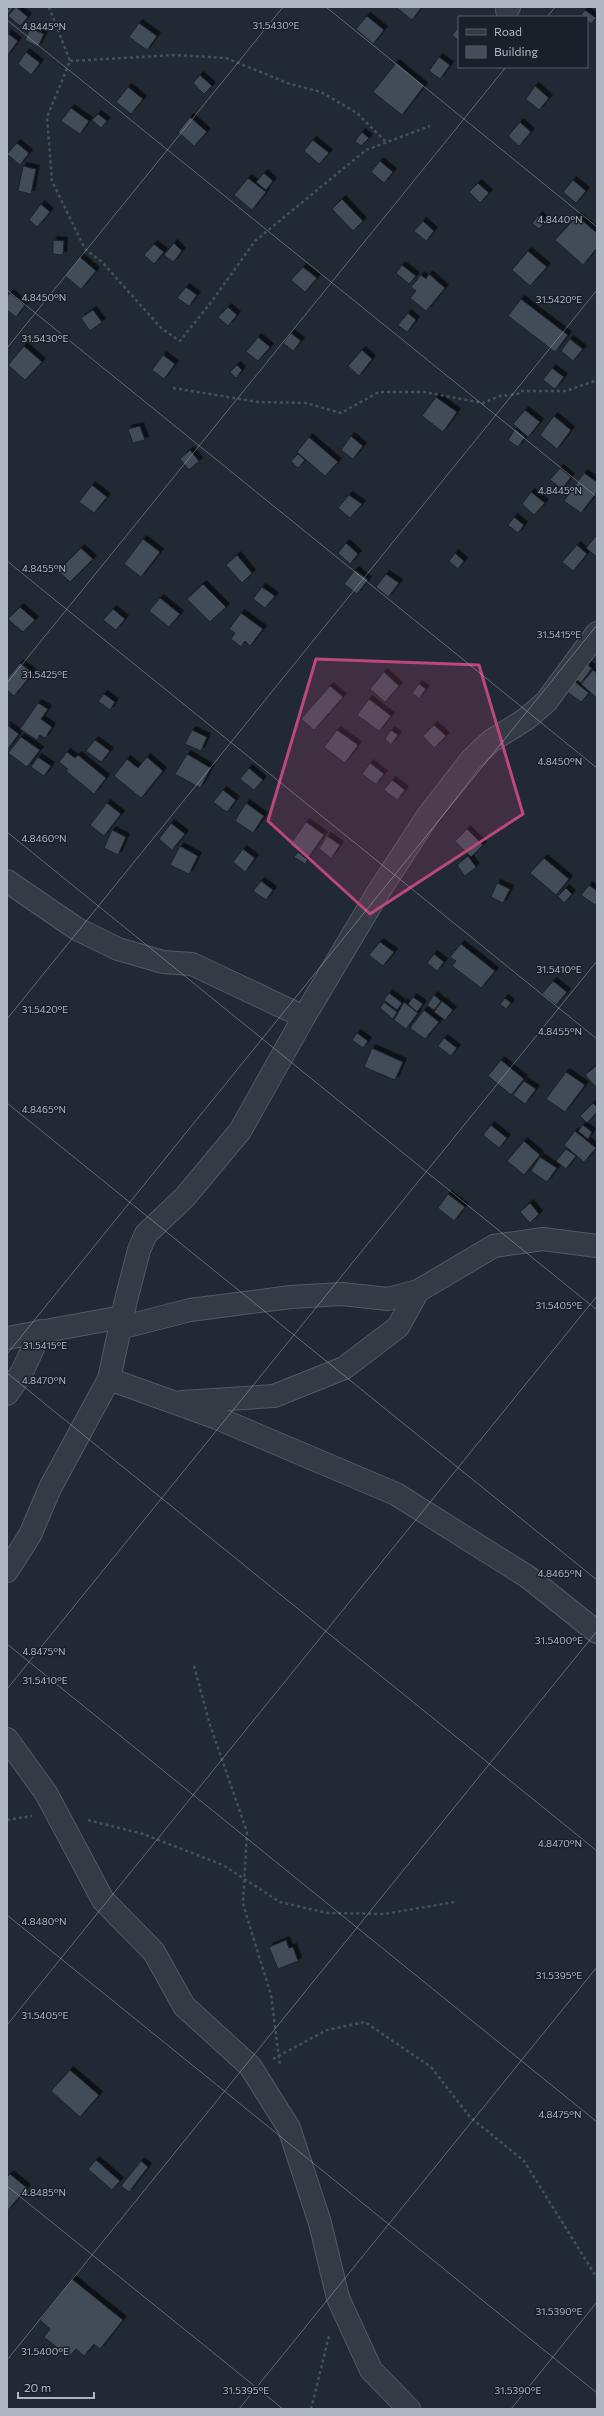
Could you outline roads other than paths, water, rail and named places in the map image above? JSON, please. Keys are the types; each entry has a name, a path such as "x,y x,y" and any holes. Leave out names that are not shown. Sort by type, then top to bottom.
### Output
{"street":[{"path":"7,1571 30,1535 50,1488 109,1379 139,1250 146,1234 184,1196 240,1131 304,1017 379,891 431,812 472,760 491,741 526,719 546,702 597,633"},
{"path":"7,881 77,929 118,949 163,962 192,964 304,1017"},
{"path":"7,1338 41,1331 121,1323 190,1310 290,1297 342,1294 388,1300 418,1291 494,1246 543,1239 595,1244"},
{"path":"173,1402 274,1396 344,1368 398,1327 418,1291"},
{"path":"7,1394 22,1372 41,1331"},
{"path":"109,1379 217,1418 396,1494 528,1577 597,1632"},
{"path":"7,1739 46,1793 103,1900 154,1952 184,2006 250,2066 289,2128 320,2223 338,2298 371,2370 409,2409"}]}
